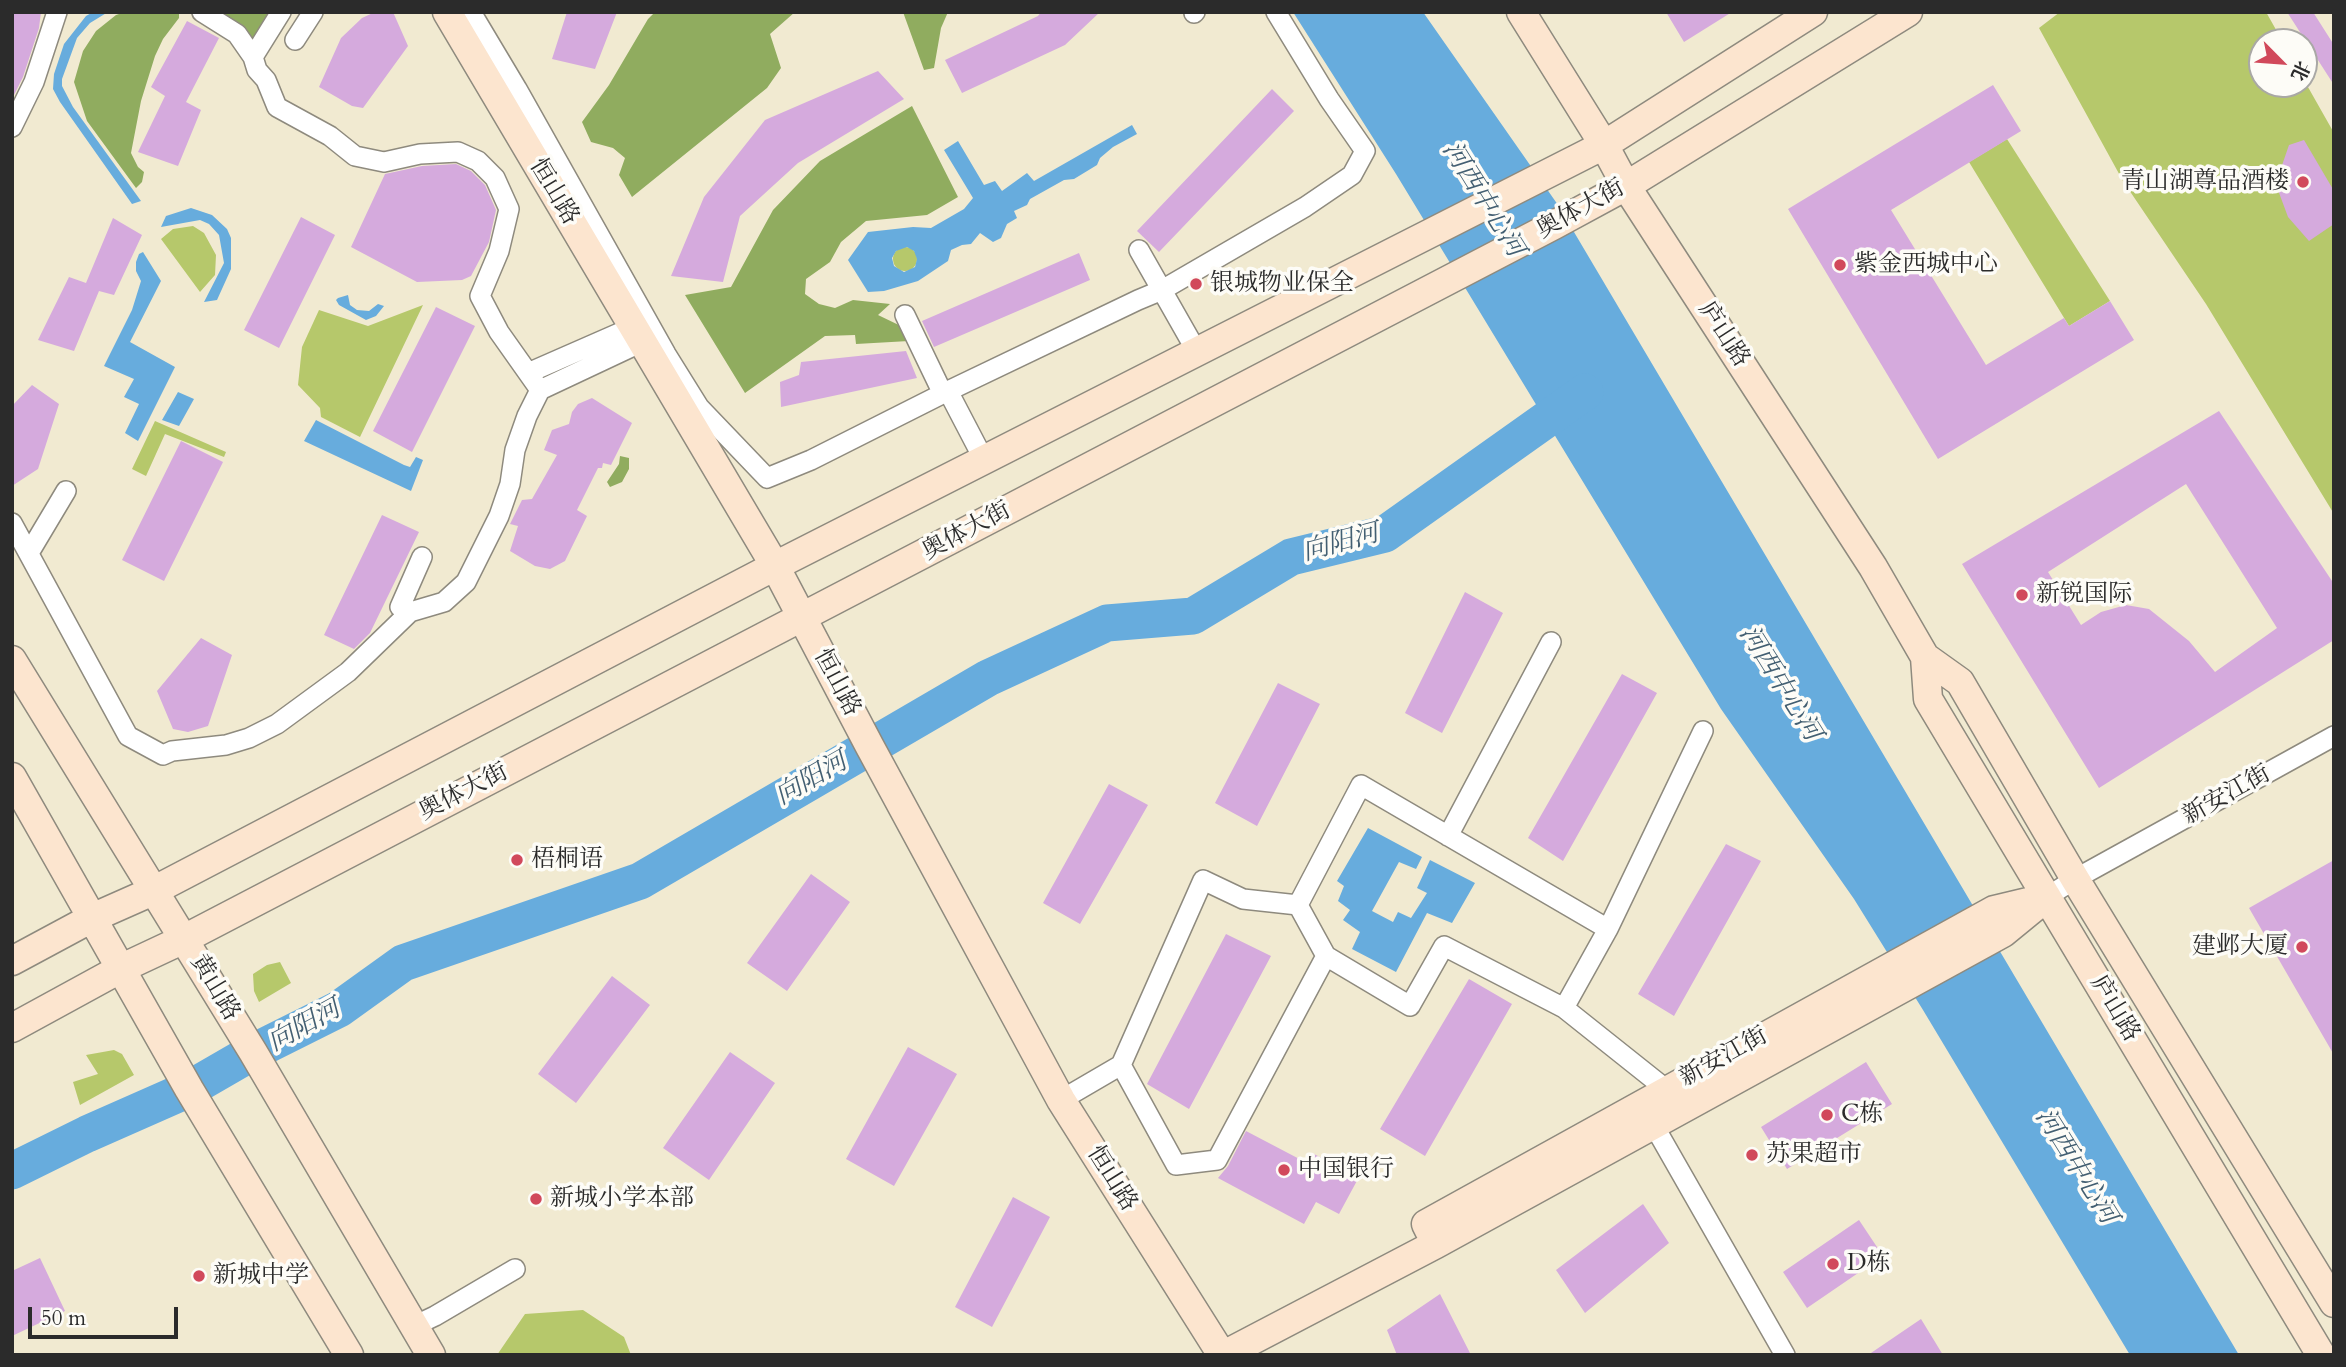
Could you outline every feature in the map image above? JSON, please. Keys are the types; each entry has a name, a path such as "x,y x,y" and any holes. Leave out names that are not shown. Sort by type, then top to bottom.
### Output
{"main road":[{"name":"恒山路","path":"447,12 775,566 1061,1100 1223,1355"},
{"name":"庐山路","path":"1521,12 1604,145 1626,186 1873,567 1925,657 1960,682 2075,879 2334,1303"},
{"name":"奥体大街","path":"12,961 92,918 153,891 775,566 1529,185 1604,145 1813,12"},
{"name":"奥体大街","path":"12,1028 120,969 184,939 1554,225 1626,186 1908,12"},
{"name":"庐山路","path":"1925,657 1928,699 2321,1355"},
{"name":"黄山路","path":"12,660 253,1052 431,1355"},
{"path":"12,777 189,1089 349,1355"},
{"name":"新安江街","path":"1223,1355 1436,1244 1653,1124 1873,990 2047,897"},
{"name":"新安江街","path":"1436,1244 1426,1224 1667,1090 1873,990"}],"street":[{"path":"12,127 34,82 57,12"},
{"path":"202,12 237,34 253,57 257,70 266,80 276,107 330,136 355,156 384,162 420,154 458,152 478,161 495,178 509,209 499,251 480,296 499,332 540,390"},
{"path":"253,57 281,12"},
{"path":"295,40 313,12"},
{"path":"471,12 699,407 767,478 811,460 1162,290 1305,207 1352,175 1365,151 1329,99 1276,12"},
{"path":"1139,250 1197,352"},
{"path":"905,315 984,460"},
{"path":"528,373 637,335"},
{"path":"12,523 128,736 163,755 172,751 226,745 249,738 277,724 348,672 410,612 444,602 466,582 499,516 510,484 515,450 540,390 637,335"},
{"path":"29,553 66,491"},
{"path":"410,612 400,607 422,557"},
{"path":"1448,836 1551,642"},
{"path":"1564,1008 1608,929 1703,731"},
{"name":"新安江街","path":"2047,897 2334,736"},
{"path":"1298,905 1361,785 1608,929"},
{"path":"1061,1100 1121,1065 1203,880 1243,900 1298,905"},
{"path":"1298,905 1326,956 1410,1006 1444,946 1564,1008 1667,1090"},
{"path":"1121,1065 1177,1165 1217,1160 1326,956"},
{"path":"1653,1124 1785,1355"},
{"path":"414,1325 435,1316 515,1269"}],"green space":[{"path":"125,12 179,12 179,18 163,39 155,56 141,101 131,153 138,167 144,172 142,182 136,188 87,121 74,82 83,51 96,31 116,15"},
{"path":"211,12 276,12 254,49"},
{"path":"655,12 795,12 770,34 781,68 767,88 632,197 619,175 625,158 613,148 591,142 582,122"},
{"path":"903,12 948,12 941,28 934,68 924,70"},
{"path":"2060,12 2266,12 2275,28 2248,28 2248,98 2314,98 2334,133 2334,514 2206,304 2123,181 2039,28"},
{"path":"912,106 958,197 927,215 866,221 841,242 830,262 806,279 805,294 819,304 835,308 853,300 890,304 878,315 905,328 909,341 856,344 855,335 825,336 745,393 685,295 731,287 773,210 820,161"},
{"path":"2007,139 2110,301 2069,326 1969,162"},
{"path":"193,226 204,233 216,255 215,275 200,292 161,239 173,229"},
{"path":"900,247 910,247 917,254 917,264 910,271 900,271 893,264 893,254"},
{"path":"423,305 360,437 321,417 320,408 298,385 302,347 319,310 368,326"},
{"path":"155,421 226,452 224,457 165,434 146,476 132,469"},
{"path":"620,456 629,458 629,469 622,482 610,487 607,482 619,464"},
{"path":"280,962 291,983 259,1002 254,991 253,974 267,965"},
{"path":"114,1050 122,1054 134,1075 80,1105 73,1082 98,1074 86,1055"},
{"path":"583,1310 624,1337 631,1355 497,1355 525,1314"}],"water":[{"path":"93,12 108,12 90,23 77,38 62,86 73,107 141,201 132,204 53,89 54,74 64,44 86,16"},
{"name":"河西中心河","path":"1293,12 1423,12 1558,205 2239,1355 2130,1355 1854,899 1721,709 1396,174"},
{"path":"1132,125 1137,134 1113,147 1100,158 1097,165 1074,179 1064,180 1014,211 1017,218 1007,224 1001,238 993,242 980,233 971,244 951,250 948,261 918,281 884,291 868,292 848,260 868,232 913,227 931,228 964,209 973,198 944,150 958,141 984,185 995,181 1002,191 1027,173 1034,181","holes":["907,247 914,251 917,259 915,267 904,272 894,266 892,258 896,251"]},
{"path":"191,208 212,215 227,229 231,238 231,269 217,300 204,302 224,263 219,235 209,224 200,220 161,227 166,216"},
{"path":"143,252 161,281 130,342 175,367 138,441 125,433 139,404 124,397 134,379 104,366 132,310 141,281 136,271 136,262 139,254"},
{"path":"348,295 350,305 357,310 369,311 378,304 384,306 376,316 366,320 339,305 336,300"},
{"path":"178,392 194,399 179,426 162,420"},
{"path":"316,420 404,465 410,467 416,457 423,460 411,491 304,441"},
{"path":"1368,828 1422,857 1416,869 1399,862 1372,911 1393,922 1398,912 1411,918 1427,893 1417,888 1430,860 1475,883 1452,923 1427,913 1396,972 1352,949 1360,932 1343,920 1350,910 1338,901 1344,886 1337,881"}],"building":[{"path":"12,12 41,12 39,28 23,77 12,99"},
{"path":"375,12 393,12 408,46 363,108 352,106 319,87 341,38 362,18"},
{"path":"567,12 617,12 595,69 552,59"},
{"path":"1041,12 1100,12 1065,45 962,93 945,60 1038,16"},
{"path":"1666,12 1732,12 1684,42"},
{"path":"2287,12 2313,12 2334,45 2334,85 2318,60 2318,28 2297,28"},
{"path":"187,21 219,38 186,102 201,110 178,166 138,152 165,96 151,87"},
{"path":"878,71 904,99 798,163 740,216 723,282 671,276 704,197 765,120"},
{"name":"紫金西城中心","path":"1993,85 2021,131 1891,210 1986,365 2064,318 2069,326 2110,301 2134,340 1938,459 1788,209"},
{"path":"1272,89 1294,111 1159,252 1137,231"},
{"name":"青山湖尊品酒楼","path":"2304,140 2334,191 2334,224 2309,241 2288,217 2278,190 2279,174 2289,145"},
{"path":"456,164 471,171 485,185 496,210 489,242 471,276 462,280 417,282 351,247 385,174 422,166"},
{"path":"301,217 335,235 279,348 244,330"},
{"path":"113,218 142,235 114,295 99,291 74,351 38,340 69,277 86,283"},
{"path":"1079,253 1090,280 934,347 922,321"},
{"path":"436,307 475,326 412,452 373,431"},
{"path":"906,351 917,378 781,407 780,382 799,375 801,362"},
{"path":"32,385 59,404 38,469 12,486 12,406"},
{"path":"592,398 632,423 611,465 603,463 602,468 598,468 577,510 587,516 565,561 550,569 535,566 510,551 518,526 510,524 522,500 532,499 557,455 544,450 552,430 569,424 572,412 578,404"},
{"name":"新锐国际","path":"2219,411 2334,584 2334,640 2099,788 1962,564","holes":["2186,484 2277,628 2215,672 2189,641 2149,609 2126,605 2101,612 2081,625 2048,572"]},
{"path":"181,441 223,462 164,581 122,560"},
{"path":"382,515 419,532 370,633 354,649 324,635"},
{"path":"1465,592 1503,613 1442,733 1405,713"},
{"path":"201,638 232,655 208,726 188,732 173,729 157,691"},
{"path":"1622,674 1657,693 1563,861 1528,838"},
{"path":"1278,683 1320,704 1257,826 1215,803"},
{"path":"1109,784 1148,805 1080,924 1043,903"},
{"path":"1726,844 1761,861 1674,1016 1638,994"},
{"name":"建邺大厦","path":"2334,860 2334,1055 2249,908"},
{"path":"811,874 850,902 787,991 747,963"},
{"path":"1226,934 1271,956 1189,1109 1147,1084"},
{"path":"612,976 650,1005 576,1103 538,1074"},
{"path":"1469,979 1512,1004 1425,1156 1380,1129"},
{"path":"908,1047 957,1074 894,1186 846,1159"},
{"path":"730,1052 775,1083 709,1180 663,1148"},
{"name":"C栋","path":"1866,1062 1892,1104 1787,1169 1761,1127"},
{"name":"中国银行","path":"1246,1131 1307,1163 1312,1153 1359,1177 1339,1214 1316,1202 1304,1224 1218,1178 1228,1166"},
{"path":"1013,1197 1050,1217 992,1327 955,1307"},
{"path":"1643,1204 1669,1243 1585,1313 1556,1270"},
{"name":"D栋","path":"1859,1220 1883,1256 1807,1308 1783,1272"},
{"path":"40,1258 65,1311 12,1336 12,1271"},
{"path":"1440,1294 1471,1355 1397,1355 1387,1330"},
{"path":"1921,1319 1943,1355 1868,1355"}],"waterway":[{"name":"向阳河","path":"12,1171 189,1089 253,1052 339,1009 403,963 640,881 988,678 1107,623 1193,616 1291,557 1385,534 1585,392"}],"place":[{"name":"青山湖尊品酒楼","path":"2303,182"},
{"name":"紫金西城中心","path":"1840,265"},
{"name":"银城物业保全","path":"1196,284"},
{"name":"新锐国际","path":"2022,595"},
{"name":"梧桐语","path":"517,860"},
{"name":"建邺大厦","path":"2302,947"},
{"name":"C栋","path":"1827,1115"},
{"name":"苏果超市","path":"1752,1155"},
{"name":"中国银行","path":"1284,1170"},
{"name":"新城小学本部","path":"536,1199"},
{"name":"D栋","path":"1833,1264"},
{"name":"新城中学","path":"199,1276"}]}
